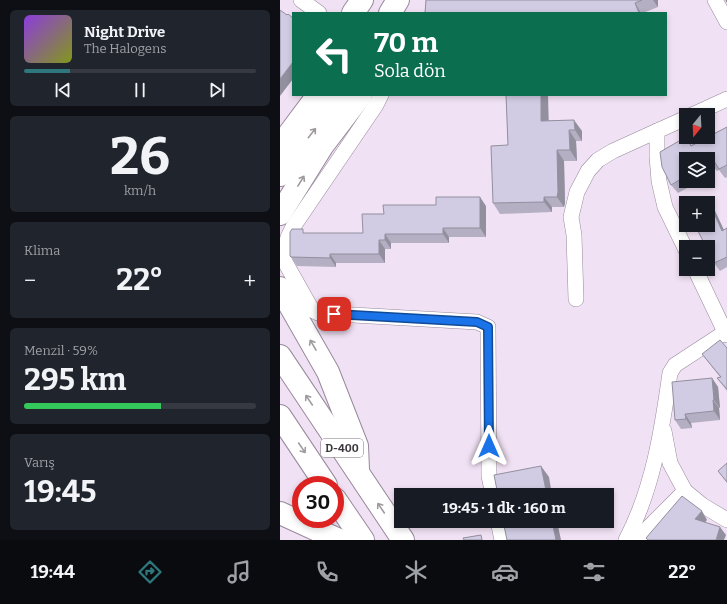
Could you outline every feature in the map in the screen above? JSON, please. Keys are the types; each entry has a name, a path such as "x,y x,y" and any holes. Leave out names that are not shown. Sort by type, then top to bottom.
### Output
{"highway":[{"path":"354,12 362,0"},
{"path":"371,12 377,0"},
{"path":"391,12 398,0"},
{"path":"399,12 405,0"},
{"path":"280,123 302,96"},
{"path":"280,146 317,96"},
{"path":"280,175 340,96"},
{"path":"280,214 323,145 360,96"},
{"path":"280,288 328,372 357,446 358,472"},
{"name":"D-400","path":"280,356 403,540"},
{"name":"D-400","path":"280,416 320,476"},
{"path":"280,512 339,540"},
{"path":"344,512 363,540"}],"street":[{"path":"301,0 318,12"},
{"path":"716,0 727,22"},
{"path":"380,96 376,105 293,227 286,243 286,262 312,310 318,313 477,322 488,327 489,476 492,488"},
{"path":"707,108 727,99"},
{"path":"576,299 574,235 571,217 577,192 588,171 598,160 613,151 679,121"},
{"path":"658,131 657,156 659,181 665,207 681,240"},
{"path":"626,540 636,523 653,468 670,373 676,365 726,333 698,276"},
{"path":"662,422 670,463 685,491 702,505 727,520"},
{"path":"636,540 685,491"},
{"path":"499,528 502,540"}],"building":[{"path":"426,0 642,0 635,3 639,12 425,12"},
{"path":"280,10 292,17 292,63 280,79"},
{"path":"506,96 541,96 541,121 574,120 575,130 569,130 570,150 557,150 557,197 544,197 544,202 493,203 491,146 508,145"},
{"path":"727,127 727,165 719,169 715,163 715,152 679,152 679,180 671,185 662,167 660,152 679,141 679,144 690,144 691,146 695,144 715,144 715,133"},
{"path":"436,197 480,197 480,228 443,228 443,234 385,234 385,240 379,240 379,254 330,254 330,258 290,256 290,232 292,229 303,229 303,233 363,233 362,214 384,214 383,205 436,205"},
{"path":"715,215 722,231 727,228 727,257 715,263 715,240 702,240 698,232 715,232"},
{"path":"720,340 727,348 727,389 717,378 721,377 702,354"},
{"path":"712,378 714,411 685,414 686,419 675,420 672,382"},
{"path":"727,463 727,482 718,471"},
{"path":"541,466 546,488 497,488 494,475"},
{"path":"682,496 702,511 695,519 720,527 716,540 648,540 646,538"},
{"path":"504,528 553,528 556,540 507,540"},
{"path":"481,535 482,540 464,540 463,538"}],"route":[{"path":"334,314 477,322 488,327 489,446"}]}
